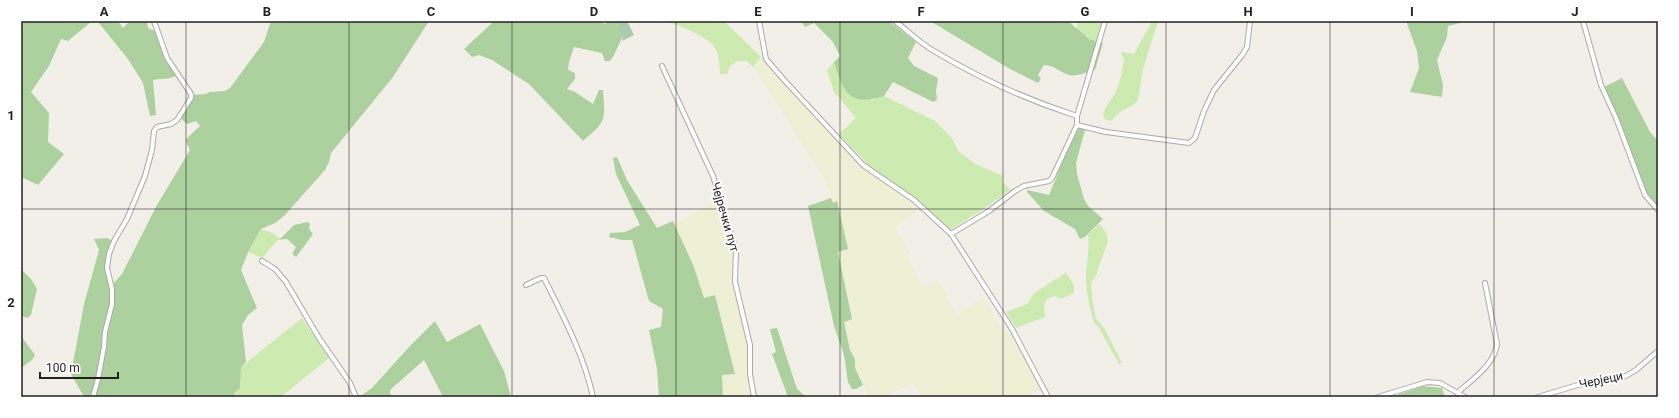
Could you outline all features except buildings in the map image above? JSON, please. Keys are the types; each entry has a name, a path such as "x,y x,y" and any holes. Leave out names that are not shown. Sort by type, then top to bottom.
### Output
{"street":[{"path":"93,397 98,379 104,347 105,332 112,304 112,289 107,268 109,254 114,241 127,219 145,176 152,150 154,131 158,127 171,124 177,120 191,98 191,94 167,58 154,21"},
{"path":"759,21 766,59 785,81 863,165 914,200 951,234 1012,329 1048,397"},
{"path":"895,21 933,51 994,84 1043,105 1077,116"},
{"path":"951,234 989,211 1020,188 1049,181 1052,178 1077,125 1077,116 1105,21"},
{"path":"1077,125 1106,132 1181,143 1189,143 1193,141 1197,134 1209,98 1247,47 1250,21"},
{"path":"1583,21 1601,85 1616,118 1645,195 1658,210"},
{"name":"Чејречки пут","path":"662,66 713,176 736,250 735,282 750,345 750,374 754,397"},
{"path":"262,261 275,269 286,282 319,338 350,383 356,397"},
{"path":"526,285 544,278 578,350 593,397"},
{"path":"1457,393 1492,360 1496,353 1497,344 1485,284"},
{"name":"Черјеци","path":"1540,397 1581,384 1624,377 1636,370 1658,352"},
{"path":"1378,397 1427,382 1440,383 1465,397"}],"green space":[{"path":"21,21 92,21 68,41 61,39 49,66 31,92 49,113 48,142 64,154 38,185 21,177"},
{"path":"96,21 118,21 123,28 130,21 147,22 148,28 157,32 164,58 176,76 153,80 156,115 150,116 143,83 128,59"},
{"path":"271,21 429,21 393,77 331,153 325,170 285,215 275,223 261,229 249,250 241,270 257,308 248,315 242,325 246,362 241,367 240,388 234,393 234,397 84,397 71,374 84,304 99,250 94,239 107,238 113,241 106,261 110,287 122,274 157,205 190,150 185,140 200,126 196,121 187,124 177,115 190,95 225,91 230,88 264,42"},
{"path":"492,21 597,21 605,24 609,21 619,26 619,31 623,36 610,61 605,61 602,53 574,47 569,62 568,70 575,73 575,79 567,89 575,92 593,104 599,90 603,90 604,114 603,119 597,129 583,141 529,84 492,60 479,55 472,57 464,49 493,22"},
{"path":"609,21 627,21 634,35 622,41 623,36 619,31 619,26"},
{"path":"664,21 724,21 761,57 753,67 747,61 737,61 730,66 727,74 720,74 718,54 712,44 690,30"},
{"path":"801,21 889,21 916,42 908,58 914,66 938,78 936,91 937,100 933,102 893,82 884,96 863,100 850,95 845,89 837,73 834,62 840,56 833,42 814,23 805,27"},
{"path":"930,21 1068,21 1089,39 1103,43 1095,70 1079,75 1069,75 1051,66 1044,65 1038,75 1041,79 1038,83 1010,69"},
{"path":"1077,21 1103,21 1097,41 1089,39 1077,30"},
{"path":"1152,21 1158,21 1143,69 1138,100 1136,103 1118,114 1112,121 1106,120 1103,116 1104,112 1115,93 1121,76 1124,58 1121,55 1122,52 1134,54"},
{"path":"1406,21 1460,21 1460,23 1448,26 1447,37 1437,60 1443,85 1442,97 1410,92 1419,68 1417,51"},
{"path":"761,57 845,146 861,167 899,192 918,210 895,228 910,252 907,256 923,288 938,279 956,315 983,297 1004,332 1010,329 1041,389 1026,397 922,397 914,383 883,397 868,397 855,368 854,354 850,350 844,322 852,318 838,252 847,249 836,201 833,203 824,178 753,67"},
{"path":"834,62 839,79 872,100 884,96 935,121 951,137 959,152 977,165 1004,176 1002,181 1010,190 950,230 921,202 874,171 839,134 856,118 834,92 827,70"},
{"path":"1622,78 1650,132 1658,141 1658,206 1647,193 1604,87"},
{"path":"1077,127 1085,130 1076,163 1077,174 1084,199 1088,206 1103,219 1085,237 1080,239 1075,229 1044,211 1027,192 1027,190 1049,195"},
{"path":"617,157 627,180 657,228 673,221 694,267 704,298 715,295 735,374 722,375 723,397 659,397 657,369 649,330 661,327 663,309 649,301 632,240 622,240 609,237 610,233 625,232 640,225 616,174 613,158"},
{"path":"831,198 833,203 837,201 848,249 838,252 852,319 844,322 850,350 855,359 855,368 863,385 856,389 852,389 848,382 844,355 834,326 808,206"},
{"path":"719,202 734,250 733,274 747,335 749,357 748,374 752,397 723,397 722,375 735,374 716,295 704,298 694,267 674,225 702,208"},
{"path":"308,222 310,224 309,229 313,234 296,257 292,254 296,247 287,239 277,240 280,239 294,225"},
{"path":"1099,224 1106,232 1108,241 1095,278 1091,282 1092,298 1096,319 1105,329 1122,363 1119,364 1098,326 1094,323 1087,294 1086,276 1089,245 1088,235"},
{"path":"261,229 273,233 280,239 262,258 248,252"},
{"path":"21,269 31,279 37,289 31,315 27,318 22,316 21,313"},
{"path":"1066,273 1074,285 1074,293 1061,299 1055,296 1048,299 1044,306 1045,317 1016,328 1006,312 1027,304 1034,293"},
{"path":"302,318 329,358 281,397 234,397 234,393 240,388 241,367"},
{"path":"435,321 447,342 480,324 504,371 511,397 442,397 424,360 390,390 391,397 359,397 372,388"},
{"path":"777,328 797,389 806,397 788,397 772,354 776,352 770,329"},
{"path":"21,336 35,355 32,360 21,368"},
{"path":"1423,386 1442,388 1445,397 1394,396"}]}
